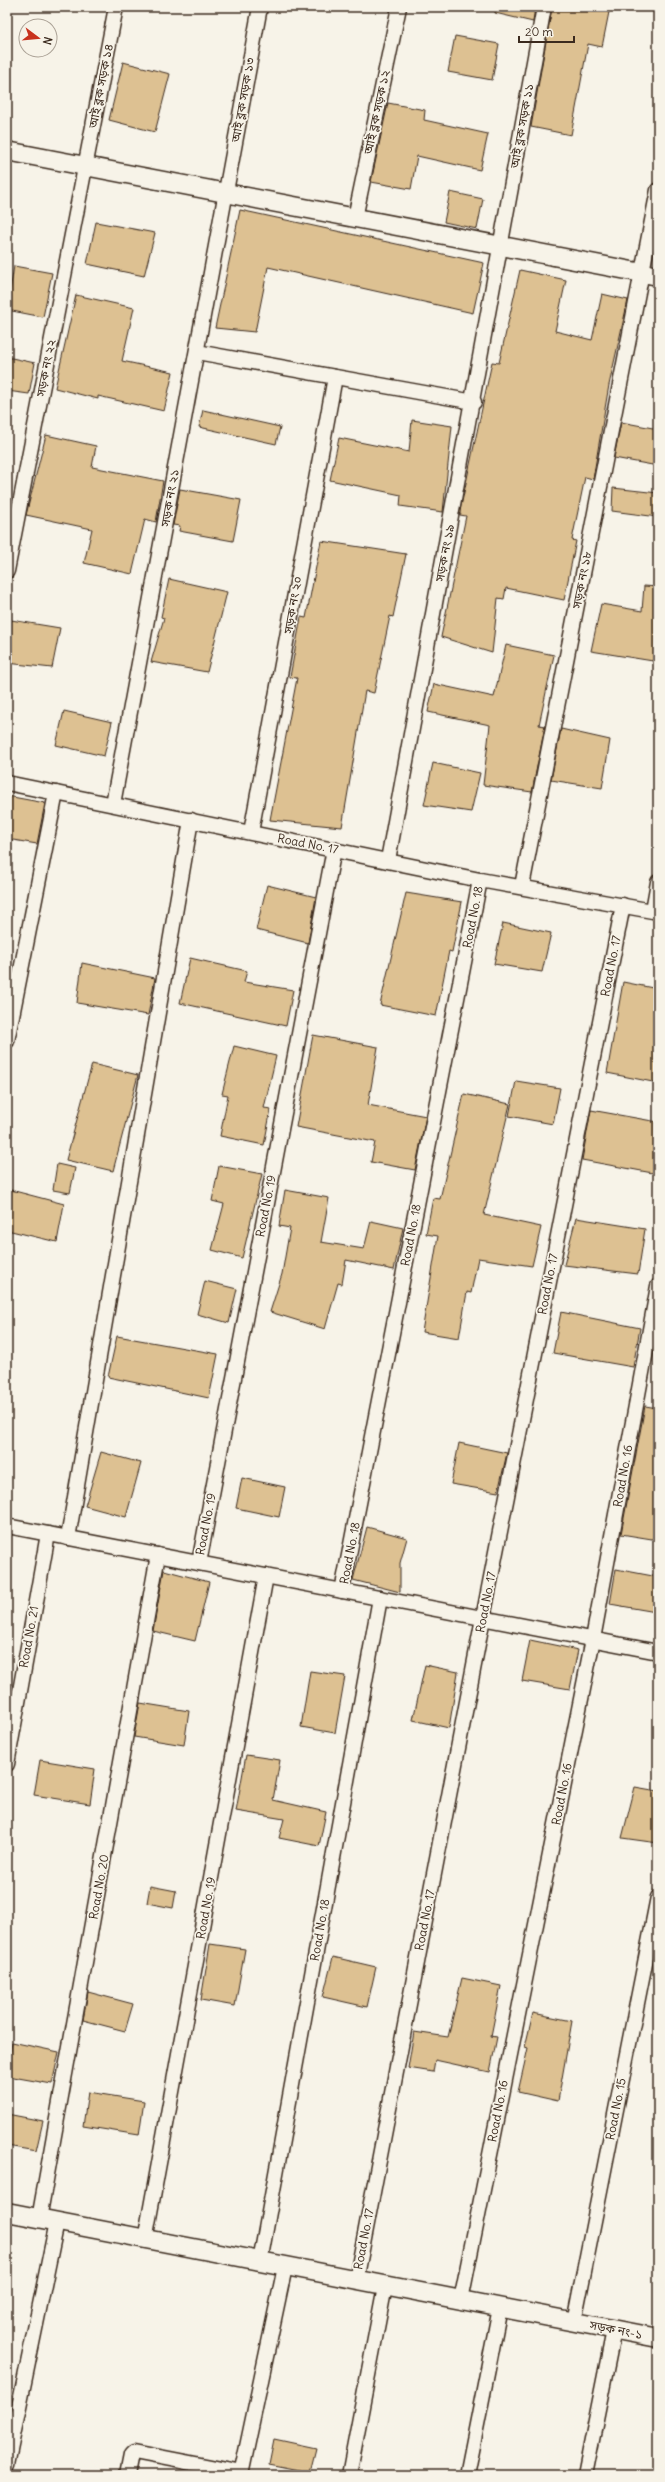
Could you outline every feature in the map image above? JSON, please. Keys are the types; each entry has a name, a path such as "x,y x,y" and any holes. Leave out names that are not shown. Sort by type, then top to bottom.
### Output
{"street":[{"name":"আই ব্লক সড়ক ১৪","path":"86,166 116,7"},
{"name":"আই ব্লক সড়ক ১৩","path":"227,193 260,7"},
{"name":"আই ব্লক সড়ক ১২","path":"355,218 399,7"},
{"name":"আই ব্লক সড়ক ১১","path":"501,246 544,7"},
{"path":"7,151 650,275"},
{"name":"সড়ক নং ২২","path":"7,571 86,166"},
{"name":"সড়ক নং ১৮","path":"522,886 650,275 658,190"},
{"name":"সড়ক নং ২১","path":"113,804 227,193"},
{"name":"সড়ক নং ১৯","path":"388,860 474,402 501,246"},
{"path":"197,352 474,402"},
{"name":"সড়ক নং ২০","path":"251,832 335,378"},
{"name":"Road No. 17","path":"7,783 480,880 522,886 623,905 483,1618 356,2281"},
{"path":"7,1041 56,793"},
{"path":"68,1538 191,820"},
{"name":"Road No. 19","path":"199,1563 334,849"},
{"name":"Road No. 18","path":"342,1591 480,880"},
{"path":"623,905 655,911 658,882"},
{"name":"Road No. 16","path":"460,2300 593,1639 658,1286"},
{"path":"7,1526 658,1652"},
{"name":"Road No. 21","path":"7,1764 48,1534"},
{"name":"Road No. 20","path":"7,2465 158,1556"},
{"name":"Road No. 19","path":"145,2240 266,1576"},
{"name":"Road No. 18","path":"260,2262 380,1598"},
{"name":"Road No. 15","path":"574,2322 658,1896"},
{"name":"সড়ক নং-১","path":"7,2212 356,2281 658,2338"},
{"path":"127,2475 131,2455 134,2452 242,2474 285,2267"},
{"path":"349,2475 385,2286"},
{"path":"467,2475 500,2308"},
{"path":"585,2475 614,2330"}],"building":[{"path":"495,7 535,7 533,22 495,13"},
{"path":"552,7 610,7 602,47 588,44 571,135 531,127"},
{"path":"455,36 499,44 492,80 448,72"},
{"path":"123,62 170,74 155,132 109,120"},
{"path":"388,103 425,110 424,120 488,134 480,170 417,156 411,189 371,182"},
{"path":"450,192 483,199 477,229 444,222"},
{"path":"240,210 484,263 473,313 268,267 255,332 215,328"},
{"path":"96,222 155,233 144,276 87,264"},
{"path":"14,266 52,273 43,317 7,310"},
{"path":"520,270 566,280 555,331 592,340 602,294 628,300 609,385 593,479 585,477 572,540 576,541 564,600 506,588 504,599 498,598 492,653 441,637 466,516 460,515 460,511 492,362 499,363"},
{"path":"76,295 134,308 122,361 173,372 164,411 98,396 98,399 55,388"},
{"path":"7,357 35,363 29,394 7,391"},
{"path":"203,410 280,427 276,444 199,427"},
{"path":"412,420 452,426 443,512 400,506 401,495 330,480 339,438 409,452"},
{"path":"621,422 658,429 658,466 614,458"},
{"path":"46,435 96,446 92,467 163,481 156,522 145,519 132,574 84,563 92,529 26,515"},
{"path":"613,488 658,493 658,517 612,511"},
{"path":"180,489 241,500 233,541 179,531 180,526 173,525"},
{"path":"321,541 406,554 393,617 390,616 374,693 365,691 342,827 270,820 297,678 290,677 301,617 306,618"},
{"path":"169,579 227,592 207,672 151,662 164,618 161,617"},
{"path":"644,586 658,587 658,637 653,661 591,651 601,604 642,611"},
{"path":"11,620 60,628 52,668 7,663 7,640"},
{"path":"506,645 554,655 539,725 545,726 532,792 483,785 490,725 428,712 434,684 494,697"},
{"path":"64,711 112,722 104,756 56,745"},
{"path":"561,729 610,740 602,788 551,780"},
{"path":"433,763 480,773 471,812 424,805"},
{"path":"7,796 45,803 37,844 7,839"},
{"path":"267,885 316,897 308,943 256,930"},
{"path":"406,893 462,902 452,952 449,951 436,1016 380,1005"},
{"path":"503,923 551,933 542,972 494,964"},
{"path":"190,958 247,971 244,982 293,990 286,1026 180,1003"},
{"path":"82,963 155,978 148,1015 77,1003"},
{"path":"623,982 658,989 658,1083 607,1073"},
{"path":"313,1035 378,1047 368,1105 426,1116 415,1170 371,1162 375,1142 296,1127"},
{"path":"234,1046 276,1056 264,1108 271,1109 264,1145 220,1136 228,1095 222,1094"},
{"path":"92,1064 138,1075 113,1171 66,1160"},
{"path":"516,1081 560,1088 553,1124 509,1116"},
{"path":"464,1094 510,1104 484,1215 541,1227 532,1266 478,1258 471,1293 467,1292 459,1338 422,1332 438,1236 426,1234 433,1198 440,1199"},
{"path":"591,1110 658,1122 658,1174 582,1160"},
{"path":"57,1164 75,1168 70,1193 53,1190"},
{"path":"219,1166 262,1174 242,1258 212,1250 224,1204 212,1201"},
{"path":"7,1189 64,1204 57,1242 7,1230"},
{"path":"285,1190 329,1198 321,1242 364,1249 371,1221 403,1228 394,1270 346,1260 342,1284 338,1283 325,1329 270,1312 282,1274 290,1228 279,1226"},
{"path":"576,1218 645,1229 638,1274 564,1265"},
{"path":"205,1281 237,1289 229,1323 197,1314"},
{"path":"561,1312 640,1328 633,1367 553,1353"},
{"path":"117,1336 218,1354 209,1398 108,1377"},
{"path":"645,1406 658,1408 658,1540 621,1534"},
{"path":"459,1443 507,1453 498,1492 451,1484"},
{"path":"101,1452 141,1463 126,1517 85,1506"},
{"path":"242,1478 285,1487 279,1517 236,1508"},
{"path":"367,1527 407,1538 400,1563 400,1592 353,1580"},
{"path":"616,1569 658,1577 656,1612 610,1604"},
{"path":"164,1570 209,1582 195,1641 153,1631"},
{"path":"530,1640 578,1650 570,1689 522,1681"},
{"path":"425,1665 458,1672 449,1728 413,1720"},
{"path":"310,1671 345,1676 335,1733 301,1727"},
{"path":"140,1703 189,1711 184,1745 134,1737"},
{"path":"246,1755 280,1760 273,1800 326,1812 319,1846 279,1838 284,1819 236,1811"},
{"path":"40,1760 95,1769 90,1804 34,1795"},
{"path":"635,1787 658,1791 658,1843 622,1838"},
{"path":"150,1886 176,1891 173,1908 147,1903"},
{"path":"210,1944 245,1949 235,2006 201,2000"},
{"path":"333,1957 376,1967 367,2007 323,1997"},
{"path":"462,1978 501,1986 491,2036 497,2037 490,2072 435,2060 433,2072 408,2068 414,2032 448,2037"},
{"path":"88,1992 133,2004 125,2031 83,2020"},
{"path":"533,2013 572,2021 558,2101 518,2092 528,2048 525,2047"},
{"path":"12,2042 59,2052 52,2084 7,2076"},
{"path":"88,2092 144,2101 139,2135 83,2126"},
{"path":"7,2114 43,2121 36,2151 7,2146"},
{"path":"274,2439 316,2448 310,2472 269,2464"}]}
